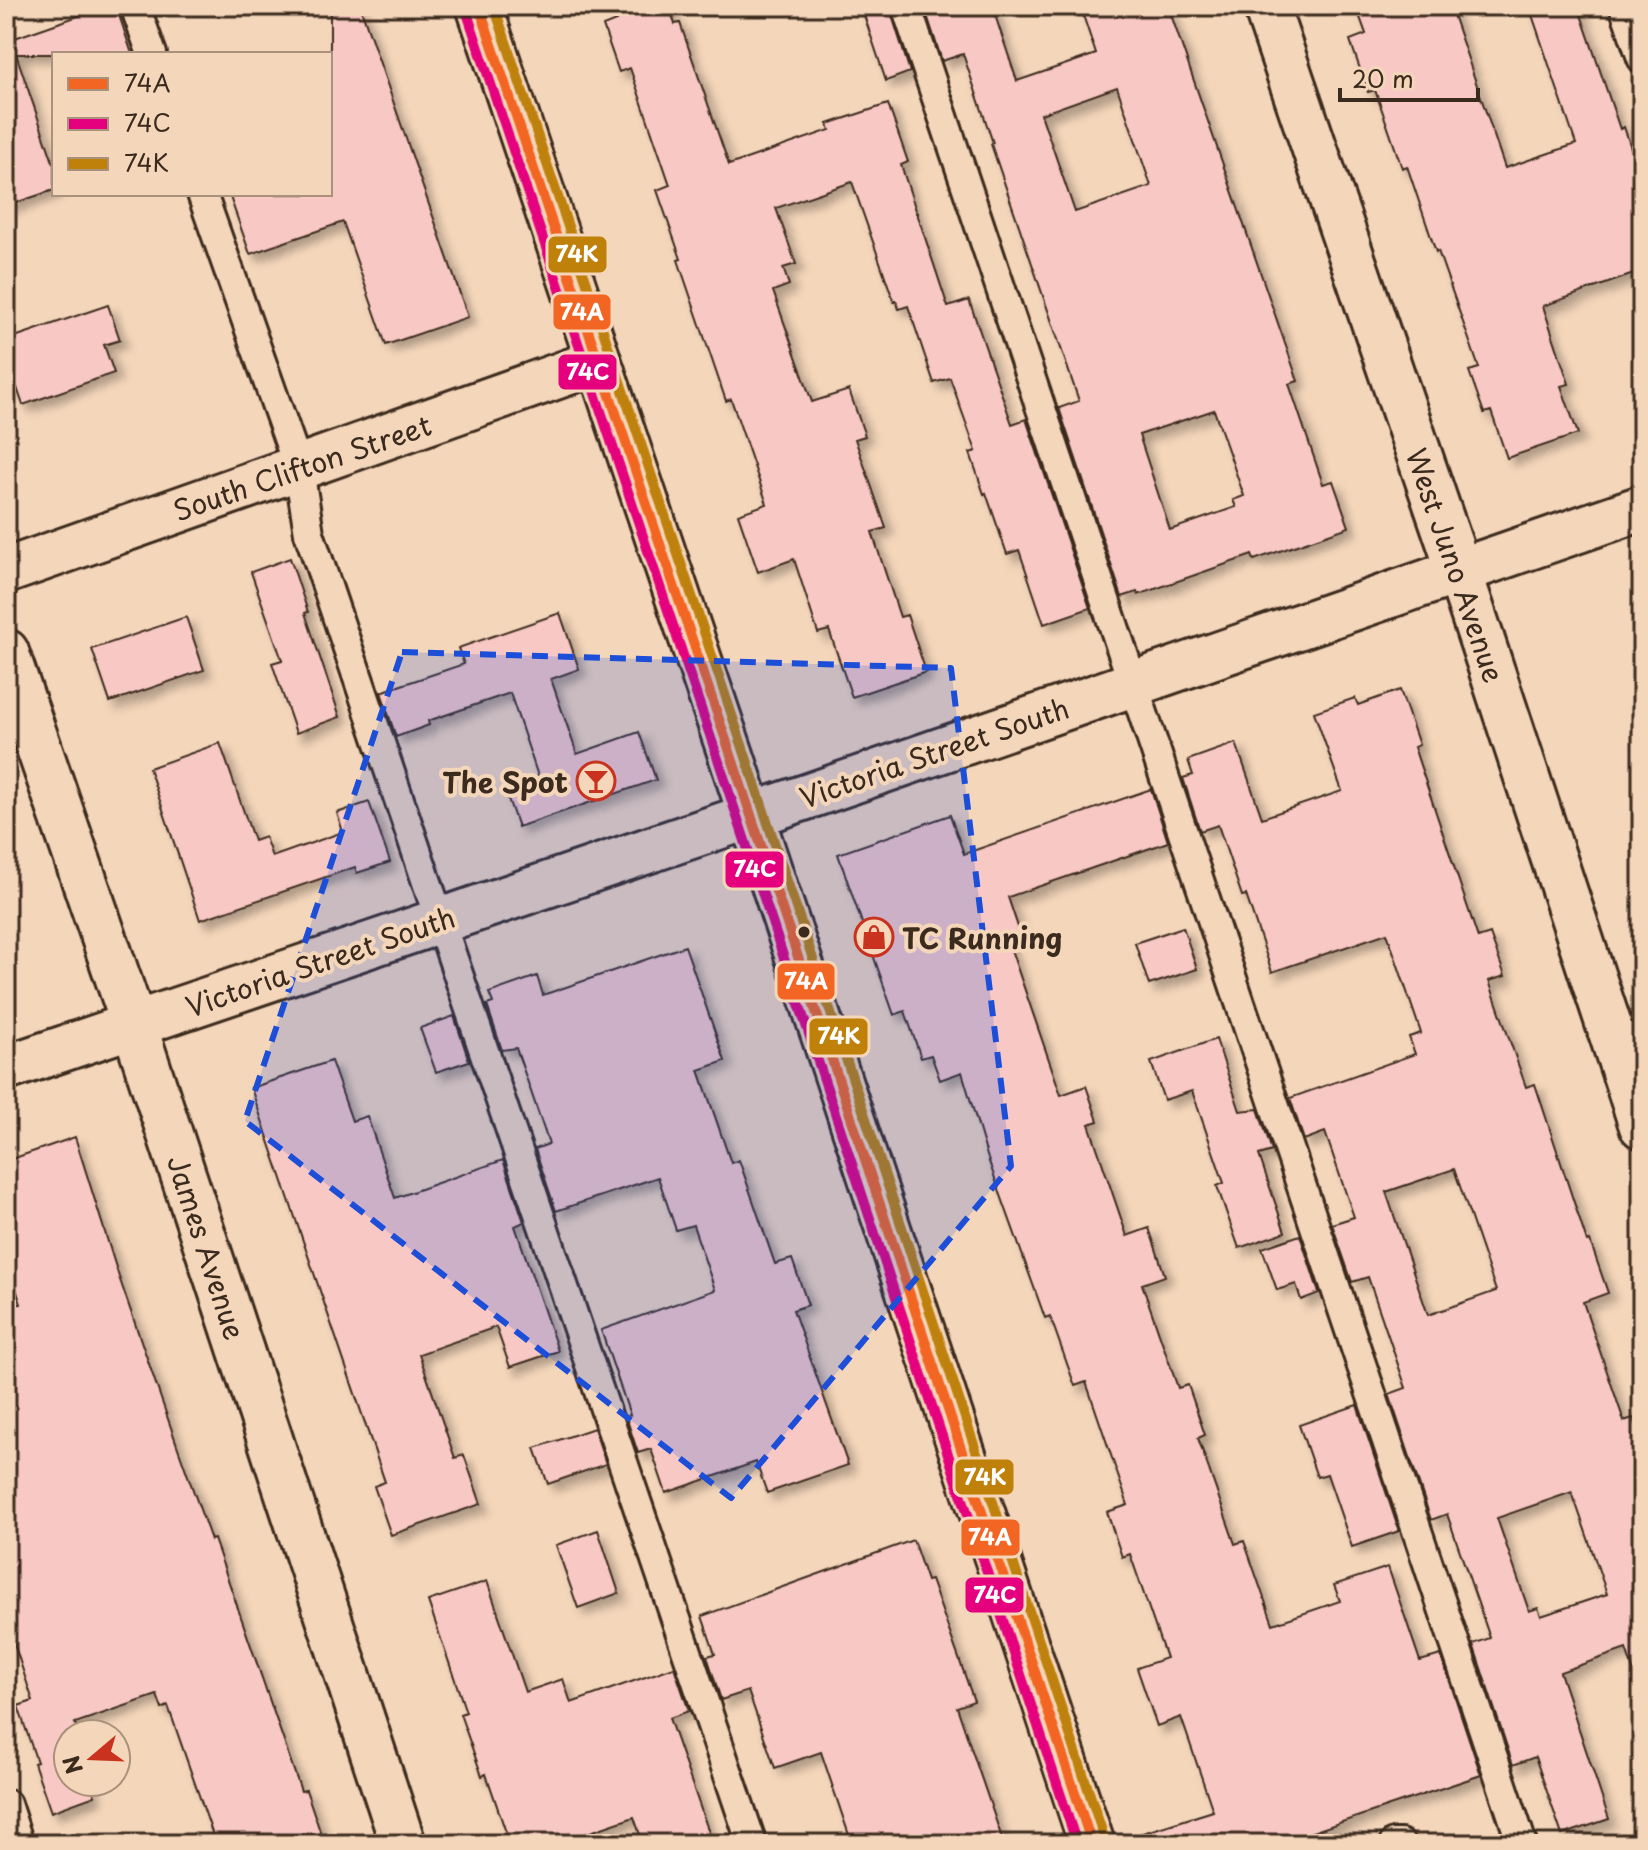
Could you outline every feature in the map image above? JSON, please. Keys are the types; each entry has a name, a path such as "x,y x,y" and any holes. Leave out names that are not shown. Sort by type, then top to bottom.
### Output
{"street":[{"path":"479,6 1092,1844"},
{"name":"West Juno Avenue","path":"1266,6 1459,571 1642,1126"},
{"name":"South Clifton Street","path":"6,571 597,362"},
{"name":"Victoria Street South","path":"6,1068 1642,508"},
{"name":"James Avenue","path":"6,652 134,1025 403,1844"}],"lane":[{"path":"135,6 151,52"},
{"path":"906,6 1522,1844"},
{"path":"1624,6 1642,58"},
{"path":"203,196 299,469 309,533 752,1844"},
{"path":"6,1804 19,1844"}],"highlighted area":[{"path":"402,652 951,668 1011,1166 731,1498 245,1121"}],"building":[{"path":"107,6 116,6 131,52 16,54 52,159 52,191 6,206 6,41"},
{"path":"330,6 360,6 468,317 386,345 343,222 250,254 230,196 332,196"},
{"path":"638,6 669,6 675,24 680,23 729,165 830,130 828,124 888,104 908,162 901,165 948,307 969,300 1012,424 1026,419 1090,608 1044,624 1019,550 1007,554 984,494 970,453 976,451 950,378 934,383 908,306 899,309 894,302 852,182 776,208 796,264 783,268 789,285 773,291 812,402 849,390 865,436 855,439 886,528 872,532 900,617 907,615 926,672 852,697 829,630 818,633 794,559 758,572 738,514 767,504 731,399 726,401 678,260 681,259 657,190 670,185 630,68 619,72 603,26 616,21 614,14"},
{"path":"861,6 889,6 910,72 886,81"},
{"path":"924,6 992,6 1017,81 1096,54 1080,6 1168,6 1298,381 1289,384 1323,484 1333,481 1349,527 1254,560 1252,555 1138,595 1137,592 1122,597 1059,408 1079,401 993,143 963,54 942,61","holes":["1117,87 1151,186 1075,212 1041,114","1214,410 1244,496 1233,500 1236,507 1170,530 1139,435"]},
{"path":"1356,6 1450,6 1505,168 1576,144 1529,6 1578,6 1620,129 1624,127 1642,181 1642,271 1543,306 1569,384 1561,386 1578,434 1507,458 1491,411 1484,413 1469,371 1479,368 1407,166 1402,168 1375,90 1368,92 1350,40 1366,34"},
{"path":"108,305 120,340 104,345 114,373 23,405 6,356 6,340"},
{"path":"290,558 340,717 296,733 272,663 282,660 251,572"},
{"path":"560,613 579,669 551,679 577,754 639,732 656,780 518,827 506,793 540,782 510,693 428,721 429,725 396,737 381,692 464,664 458,648"},
{"path":"186,617 204,670 110,702 92,649"},
{"path":"1400,690 1419,745 1414,747 1478,938 1490,934 1505,976 1489,981 1526,1087 1535,1084 1587,1242 1590,1241 1608,1293 1583,1302 1624,1421 1633,1418 1642,1446 1642,1678 1636,1679 1626,1649 1560,1672 1609,1819 1562,1835 1535,1757 1513,1765 1473,1644 1490,1638 1447,1514 1431,1520 1389,1394 1406,1388 1368,1277 1352,1282 1332,1224 1354,1217 1325,1132 1304,1140 1290,1098 1415,1054 1409,1037 1421,1033 1387,933 1272,972 1218,825 1200,831 1183,778 1193,775 1188,760 1236,743 1262,818 1342,791 1314,712 1355,698 1358,705","holes":["1454,1169 1496,1291 1428,1315 1386,1192","1572,1492 1607,1594 1541,1616 1538,1608 1529,1611 1497,1518"]},
{"path":"220,743 254,841 265,837 272,857 343,832 337,813 369,802 390,862 357,873 355,867 200,920 149,768"},
{"path":"1151,789 1168,842 1008,897 1020,933 1007,938 1061,1095 1086,1086 1098,1121 1089,1124 1127,1236 1149,1228 1165,1276 1142,1284 1178,1388 1188,1385 1205,1435 1198,1438 1235,1544 1244,1541 1273,1624 1340,1601 1334,1585 1388,1567 1420,1661 1441,1655 1481,1775 1306,1834 1310,1844 1134,1844 1133,1836 1213,1811 1181,1717 1157,1726 1137,1668 1166,1658 1130,1554 1122,1557 1107,1512 1128,1505 1086,1382 1075,1386 1050,1316 1045,1318 988,1159 962,1072 940,1080 931,1055 921,1058 905,1011 894,1015 838,854 950,815 964,854"},
{"path":"1183,927 1197,969 1149,985 1135,943"},
{"path":"685,946 725,1061 699,1070 731,1163 739,1160 775,1264 792,1259 808,1305 793,1310 848,1465 767,1493 756,1462 666,1493 651,1449 638,1453 626,1417 630,1415 601,1330 715,1290 693,1225 676,1230 658,1177 556,1211 535,1149 549,1144 516,1048 502,1050 487,1005 493,1003 489,993 537,976 543,995"},
{"path":"454,1016 469,1061 436,1072 420,1028"},
{"path":"1216,1039 1240,1111 1258,1109 1272,1151 1259,1155 1285,1232 1239,1248 1217,1186 1224,1183 1192,1091 1164,1100 1151,1062"},
{"path":"331,1061 352,1121 367,1116 395,1198 503,1160 524,1222 515,1226 558,1351 510,1367 496,1327 419,1354 455,1458 464,1455 481,1504 391,1535 374,1486 385,1482 251,1088"},
{"path":"75,1137 178,1448 211,1540 214,1539 301,1791 306,1790 321,1834 291,1844 216,1844 168,1706 162,1709 157,1695 90,1718 52,1718 52,1798 90,1798 51,1812 18,1706 33,1701 6,1619 6,1306 21,1304 6,1259 6,1161"},
{"path":"1300,1235 1319,1293 1301,1300 1296,1284 1277,1290 1262,1248"},
{"path":"1357,1405 1399,1531 1352,1547 1327,1474 1317,1477 1299,1425"},
{"path":"594,1428 606,1464 548,1484 535,1448"},
{"path":"598,1530 619,1593 578,1608 556,1545"},
{"path":"913,1540 927,1581 931,1580 974,1701 957,1707 1004,1844 852,1844 821,1752 775,1768 748,1691 721,1700 707,1656 715,1654 702,1616"},
{"path":"487,1581 525,1692 563,1679 571,1703 674,1667 689,1711 669,1718 713,1844 643,1844 634,1817 555,1844 510,1844 486,1774 482,1776 460,1714 466,1712 428,1601"}],"transit line":[{"name":"74A","path":"479,6 1092,1844"},
{"name":"74K","path":"494,6 1105,1840"},
{"name":"74C","path":"466,10 1077,1844"}],"place":[{"name":"The Spot","path":"596,781"},
{"name":"TC Running","path":"874,937"}]}
